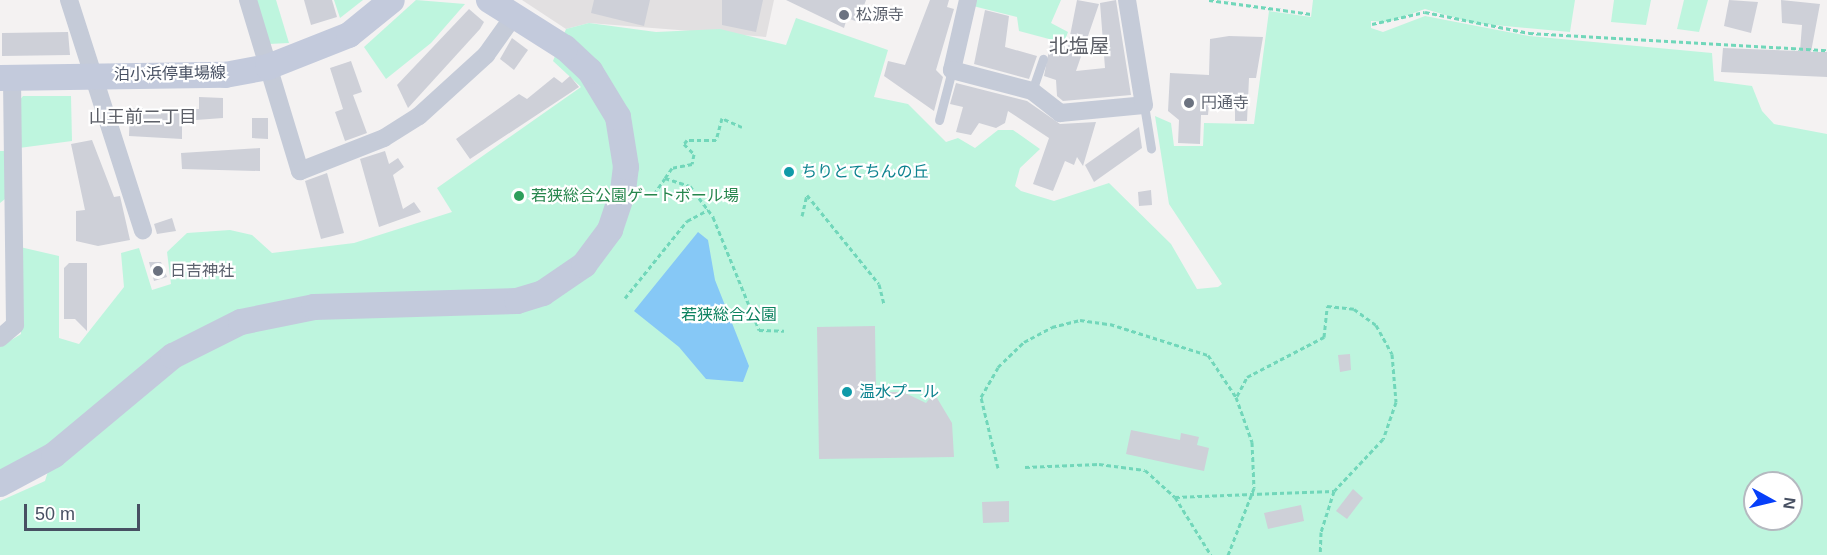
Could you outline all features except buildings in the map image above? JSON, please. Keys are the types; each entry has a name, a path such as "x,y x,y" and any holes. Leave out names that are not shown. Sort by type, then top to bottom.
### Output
{"street":[{"path":"69,0 143,230"},
{"path":"248,0 300,171 384,138 419,116 478,63 513,16"},
{"name":"泊小浜停車場線","path":"6,78 93,75 225,75 268,68 349,35 392,0"},
{"path":"0,484 54,455 172,356 241,322 314,307 517,302 543,293 584,265 610,230 623,191 624,143 618,117 590,71 489,0"},
{"path":"968,0 952,69 1032,91 1060,113 1144,105 1127,0"},
{"path":"0,338 15,325 6,209 6,78"}],"lane":[{"path":"1032,91 1043,60"},
{"path":"939,120 952,69"},
{"path":"1144,105 1151,148"}],"path":[{"path":"1209,0 1311,14"},
{"path":"1372,24 1388,25 1425,12 1529,33 1827,50"},
{"path":"654,194 672,168 692,164 694,154 684,144 687,140 716,140 722,118 742,127"},
{"path":"665,178 690,186 708,210 759,330 784,332"},
{"path":"802,216 807,195 879,284 884,304"},
{"path":"625,298 687,221 708,210"},
{"path":"1236,397 1247,377 1324,337 1327,306 1354,309 1376,325 1392,354 1396,402 1383,439 1334,491 1321,532 1320,555"},
{"path":"998,468 981,397 998,367 1024,342 1052,327 1080,320 1110,324 1208,355 1236,397 1252,442 1252,494 1228,555"},
{"path":"1025,466 1129,465 1157,478 1174,497 1211,555"},
{"path":"1174,497 1334,491"}],"shaded area":[{"path":"522,0 774,0 766,37 589,23 566,29"}],"green space":[{"path":"256,0 276,0 289,43 269,44"},
{"path":"334,0 363,0 340,18"},
{"path":"416,0 465,4 431,43 386,79 364,47"},
{"path":"975,0 1061,0 1051,23 1068,32 1064,43 1019,31 1017,17 973,6"},
{"name":"若狭総合公園","path":"1313,0 1575,0 1570,32 1473,23 1425,9 1388,22 1371,21 1371,28 1383,32 1425,16 1529,36 1712,53 1714,81 1752,86 1762,111 1774,124 1827,134 1827,555 0,555 0,501 45,481 58,439 0,473 0,347 21,334 20,247 59,256 59,338 79,344 124,287 121,253 139,248 152,290 171,284 167,252 187,233 230,230 252,235 272,253 354,243 452,212 437,188 581,87 553,61 566,29 589,23 656,32 720,29 786,45 796,18 888,50 874,97 908,104 946,142 958,138 975,148 998,130 1013,130 1040,149 1020,168 1015,186 1021,191 1054,201 1109,183 1171,244 1197,289 1218,287 1222,284 1169,204 1155,116 1171,123 1174,146 1203,146 1204,123 1254,124 1269,11 1311,17"},
{"path":"1614,0 1651,0 1646,25 1611,22"},
{"path":"1684,0 1708,0 1699,32 1677,29"},
{"path":"23,96 71,96 72,141 19,148 19,101"},
{"path":"0,151 5,151 5,199 0,203"}],"water":[{"path":"698,232 708,240 715,280 749,366 743,382 706,379 679,347 634,311"}],"place":[{"name":"松源寺","path":"844,15"},
{"name":"円通寺","path":"1189,103"},
{"name":"ちりとてちんの丘","path":"789,172"},
{"name":"若狭総合公園ゲートボール場","path":"519,196"},
{"name":"日吉神社","path":"158,271"},
{"name":"温水プール","path":"847,392"}],"district":[{"name":"北塩屋","path":"1079,46"},
{"name":"山王前二丁目","path":"143,117"}]}
